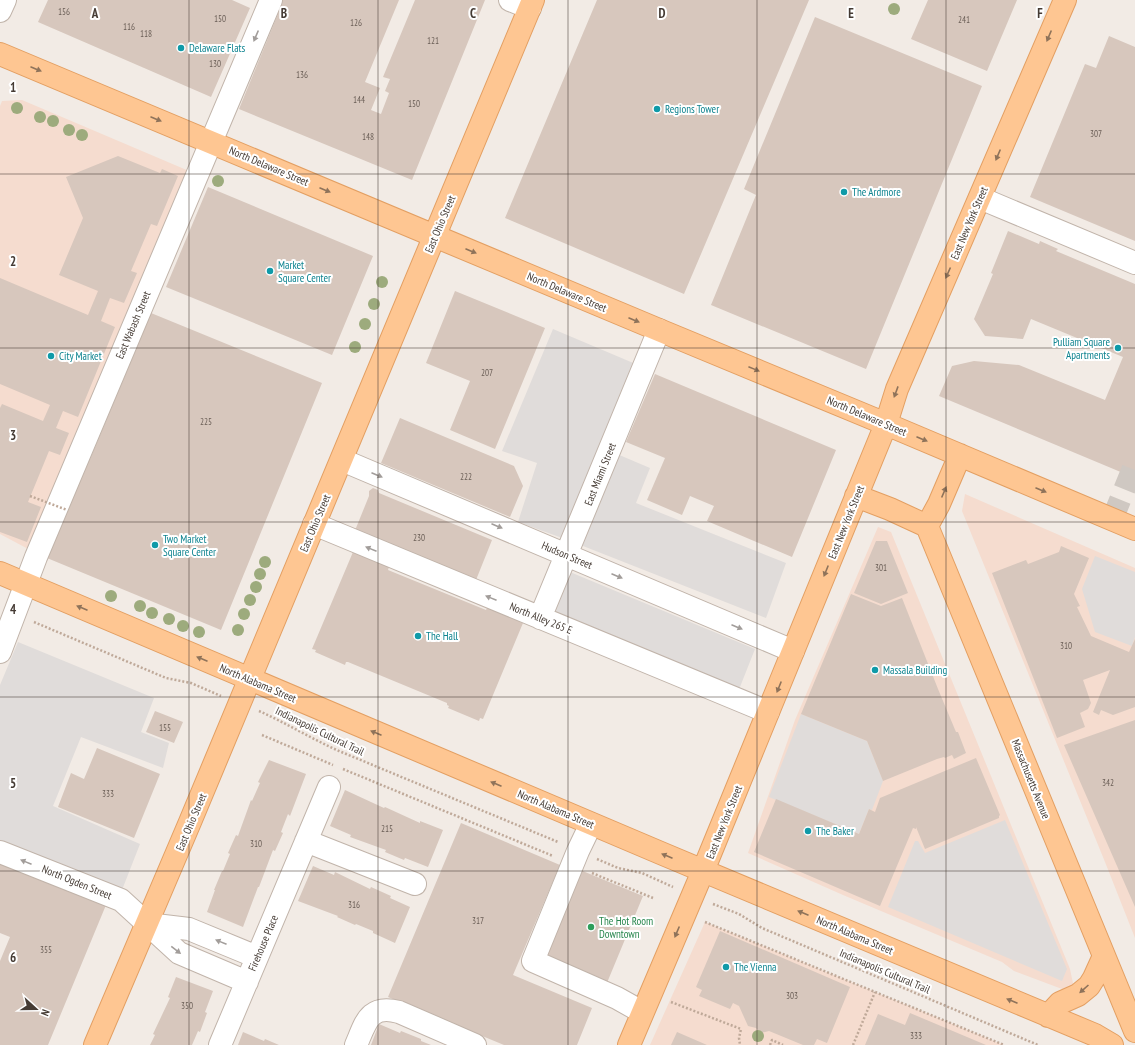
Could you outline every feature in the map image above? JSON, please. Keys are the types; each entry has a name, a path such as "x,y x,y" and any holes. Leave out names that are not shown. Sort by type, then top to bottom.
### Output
{"main road":[{"name":"East New York Street","path":"629,1045 703,871 886,424 897,389 1064,0"},
{"name":"East Ohio Street","path":"95,1045 251,680 314,524 532,4"},
{"name":"North Delaware Street","path":"0,54 1135,529"},
{"path":"856,496 890,509 927,526 939,504 960,455"},
{"name":"Massachusetts Avenue","path":"927,526 1135,1031"},
{"name":"North Alabama Street","path":"0,573 1048,1016 1112,1045"},
{"path":"1048,1016 1060,1003 1078,995 1089,986 1104,956"}],"street":[{"path":"0,11 5,0"},
{"name":"East Wabash Street","path":"0,652 25,584 271,0"},
{"path":"510,0 532,4"},
{"path":"980,198 1135,263"},
{"name":"East Miami Street","path":"540,618 659,330"},
{"name":"Hudson Street","path":"342,460 793,650"},
{"name":"North Alley 265 E","path":"314,524 768,712"},
{"name":"Firehouse Place","path":"220,1045 329,787"},
{"path":"591,824 575,858 533,960 617,998 642,1012"},
{"path":"306,841 415,884"},
{"name":"North Ogden Street","path":"0,852 121,900 179,953 247,982"},
{"path":"147,924 189,929 257,957"},
{"path":"356,1045 369,1018 373,1013 379,1010 399,1012 475,1045"}],"path":[{"path":"30,496 66,510"},
{"name":"Indianapolis Cultural Trail","path":"14,615 166,678 197,685 283,723 311,739 503,819 653,898"},
{"path":"262,736 335,766"},
{"name":"Indianapolis Cultural Trail","path":"343,769 575,858 642,873 655,878"},
{"name":"Indianapolis Cultural Trail","path":"727,909 739,914 762,928 1038,1045"},
{"name":"Indianapolis Cultural Trail","path":"705,922 1004,1045"},
{"path":"853,1045 875,992"},
{"path":"670,1001 741,1029 738,1038 740,1045"},
{"path":"770,1045 772,1040 783,1045"}],"shaded area":[{"path":"22,100 189,171 30,550 0,534 0,106 2,101"},
{"path":"553,329 638,365 565,539 518,522 537,463 502,451"},
{"path":"617,454 650,468 636,503 786,563 766,618 578,544"},
{"path":"965,494 1135,568 1135,938 962,511"},
{"path":"878,527 891,532 1070,969 1074,988 1078,995 1014,971 1002,962 748,853 795,720"},
{"path":"1095,556 1135,572 1135,637 1132,646 1095,632 1082,589"},
{"path":"570,572 755,649 738,692 552,616"},
{"path":"18,642 154,698 141,732 169,743 163,768 81,737 53,806 140,844 122,890 0,840 0,685"},
{"path":"801,714 867,741 883,781 872,810 869,809 859,834 769,797"},
{"path":"1005,820 1067,969 1062,981 888,907 915,841 918,841 925,853"},
{"path":"705,922 1004,1045 650,1045"}],"building":[{"path":"48,0 232,0 250,8 211,97 38,22"},
{"path":"281,0 399,0 365,82 380,88 371,110 381,114 389,93 385,91 390,79 383,77 415,0 485,0 412,180 239,109 280,9 278,8"},
{"name":"Regions Tower","path":"597,0 809,0 684,294 505,218"},
{"path":"928,0 1017,0 987,71 911,39"},
{"name":"The Ardmore","path":"815,17 982,86 866,369 711,305 756,195 744,189"},
{"path":"1109,36 1135,47 1135,241 1030,197 1085,64 1096,68"},
{"name":"City Market","path":"118,156 160,173 162,169 178,176 157,226 151,224 131,271 137,273 124,303 110,298 101,321 115,327 78,417 63,411 56,428 69,433 60,455 49,451 28,502 41,507 27,542 0,532 0,408 2,404 43,421 50,405 0,384 0,278 88,315 98,291 59,275 83,218 66,177"},
{"name":"Market Square Center","path":"208,187 373,256 332,355 166,287"},
{"name":"Pulliam Square Apartments","path":"1008,231 1039,244 1040,241 1058,249 1056,251 1135,284 1135,478 939,396 952,366 974,361 1019,365 1105,400 1123,357 1031,319 1023,339 985,336 974,319 993,274 991,273"},
{"path":"455,291 545,328 495,449 450,430 470,381 426,363"},
{"path":"151,313 322,383 221,630 47,558 88,458 90,459"},
{"path":"655,374 836,450 792,557 707,521 714,506 690,496 682,515 647,500 665,458 626,442"},
{"path":"400,418 514,466 523,486 510,517 381,463"},
{"path":"373,488 378,490 379,493 492,540 474,585 353,530 356,528 369,496 369,491"},
{"path":"876,541 887,541 908,593 881,604 854,593"},
{"path":"1061,546 1089,558 1074,594 1080,606 1077,607 1091,636 1129,652 1135,639 1135,707 1113,715 1101,710 1099,715 1093,712 1110,670 1083,680 1091,703 1088,709 1080,713 1085,727 1057,738 992,573 1026,560 1028,564 1059,552"},
{"name":"The Hall","path":"353,552 388,564 388,570 486,610 487,608 490,609 491,607 522,620 520,622 523,623 483,719 480,718 479,721 448,708 449,706 447,703 348,662 346,662 345,665 315,652 316,650 312,649"},
{"name":"Massala Building","path":"851,594 881,606 902,598 938,689 966,753 954,759 952,755 937,759 883,781 867,741 801,714"},
{"path":"155,711 183,722 174,743 146,732"},
{"path":"1135,720 1135,907 1064,745"},
{"path":"97,748 160,774 134,838 58,807 71,773 84,779"},
{"name":"The Baker","path":"976,758 1000,815 999,818 925,849 916,827 916,829 913,828 880,906 754,852 776,799 859,834 869,809 875,812 880,798"},
{"path":"269,760 306,774 290,816 288,814 281,832 283,833 275,851 273,850 243,927 207,912 214,890 230,854 228,853 236,835 238,836 251,800 252,801 260,783 258,782"},
{"path":"345,790 420,823 420,821 443,830 428,867 405,858 404,860 385,852 386,850 350,837 351,835 330,826"},
{"path":"461,823 560,865 513,975 592,1008 577,1045 504,1045 388,997"},
{"path":"0,860 106,905 48,1045 0,1045 0,961 10,937 0,933"},
{"path":"313,866 334,875 335,872 370,889 371,887 410,907 395,943 373,933 373,931 298,901"},
{"name":"The Hot Room Downtown","path":"573,867 643,896 604,990 538,958"},
{"path":"720,931 850,987 827,1043 817,1039 814,1045 803,1045 769,1031 761,1033 756,1028 748,1026 739,1006 733,1003 730,1009 699,996 702,990 696,987"},
{"path":"176,977 213,991 205,1012 207,1013 200,1032 198,1031 192,1045 150,1045 155,1035 153,1034 170,998 168,997"},
{"path":"910,1013 986,1045 865,1045 878,1014 905,1025"},
{"path":"379,1024 400,1033 401,1031 421,1039 421,1041 431,1045 371,1045"},
{"path":"243,1032 264,1041 265,1039 279,1045 238,1045"},
{"path":"677,1032 707,1045 671,1045"}],"tunnel":[{"path":"1112,520 1135,463"}],"place":[{"name":"Delaware Flats","path":"181,48"},
{"name":"Regions Tower","path":"657,109"},
{"name":"The Ardmore","path":"844,192"},
{"name":"Market Square Center","path":"270,271"},
{"name":"Pulliam Square Apartments","path":"1118,348"},
{"name":"City Market","path":"51,356"},
{"name":"Two Market Square Center","path":"155,545"},
{"name":"The Hall","path":"418,636"},
{"name":"Massala Building","path":"875,670"},
{"name":"The Baker","path":"808,831"},
{"name":"The Hot Room Downtown","path":"591,927"},
{"name":"The Vienna","path":"726,967"}]}
